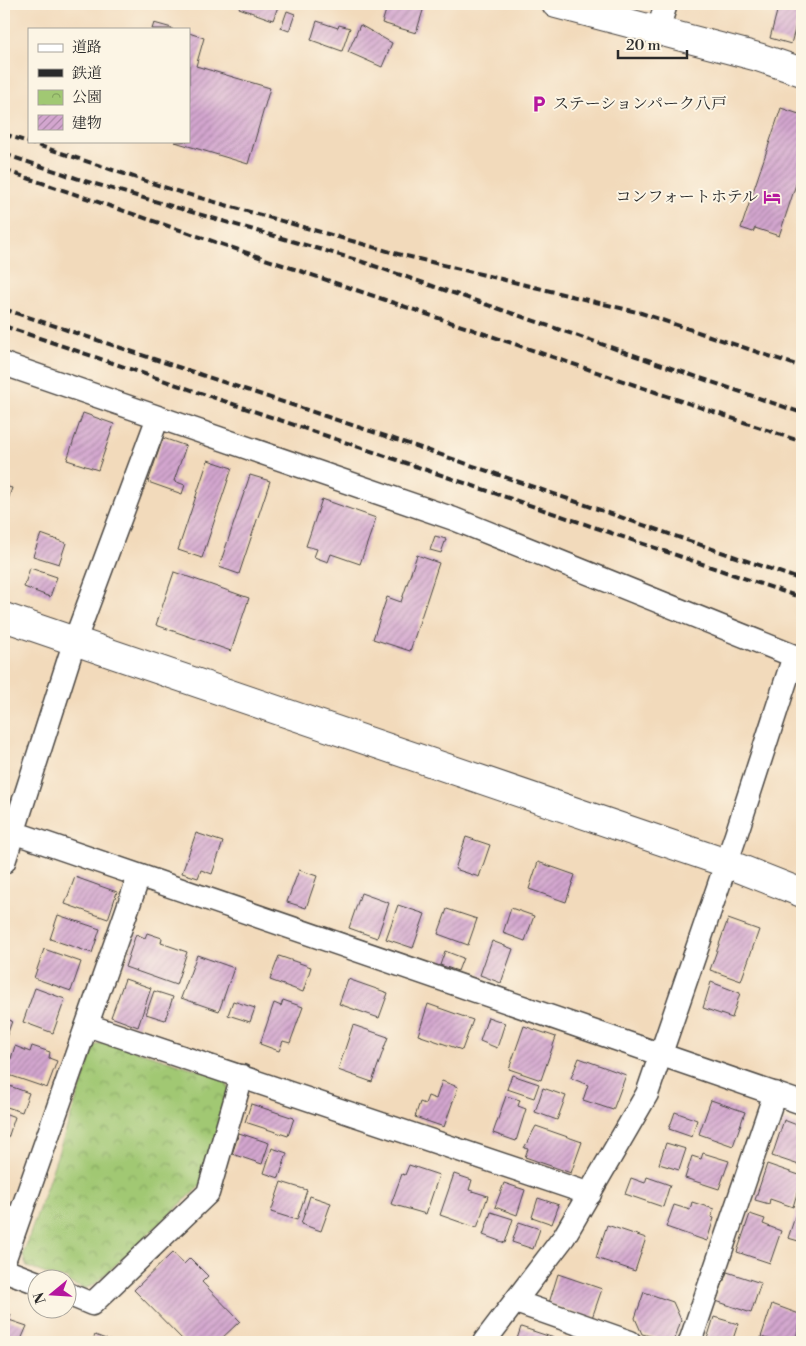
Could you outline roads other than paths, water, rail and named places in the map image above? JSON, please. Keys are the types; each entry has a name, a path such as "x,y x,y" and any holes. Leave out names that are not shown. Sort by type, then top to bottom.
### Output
{"street":[{"path":"556,4 758,57 802,72"},
{"path":"658,30 666,4"},
{"path":"4,364 454,519 794,656 647,1094 564,1237 484,1342"},
{"path":"4,862 9,831 75,640 158,417"},
{"path":"4,617 726,863 802,893"},
{"path":"9,831 802,1103"},
{"path":"4,1261 139,876"},
{"path":"87,1025 590,1194"},
{"path":"78,1298 92,1304 208,1193 242,1076"},
{"path":"690,1342 775,1093"},
{"path":"4,1270 28,1279"},
{"path":"516,1302 630,1342"}],"railway":[{"path":"4,134 28,142"},
{"path":"28,142 176,191 398,254 641,313 802,367"},
{"path":"4,154 85,181 357,260 802,413"},
{"path":"4,170 802,442"},
{"path":"4,309 424,449 802,580"},
{"path":"4,326 802,598"}],"place":[{"name":"ステーションパーク八戸","path":"539,104"},
{"name":"コンフォートホテル","path":"772,197"}]}
